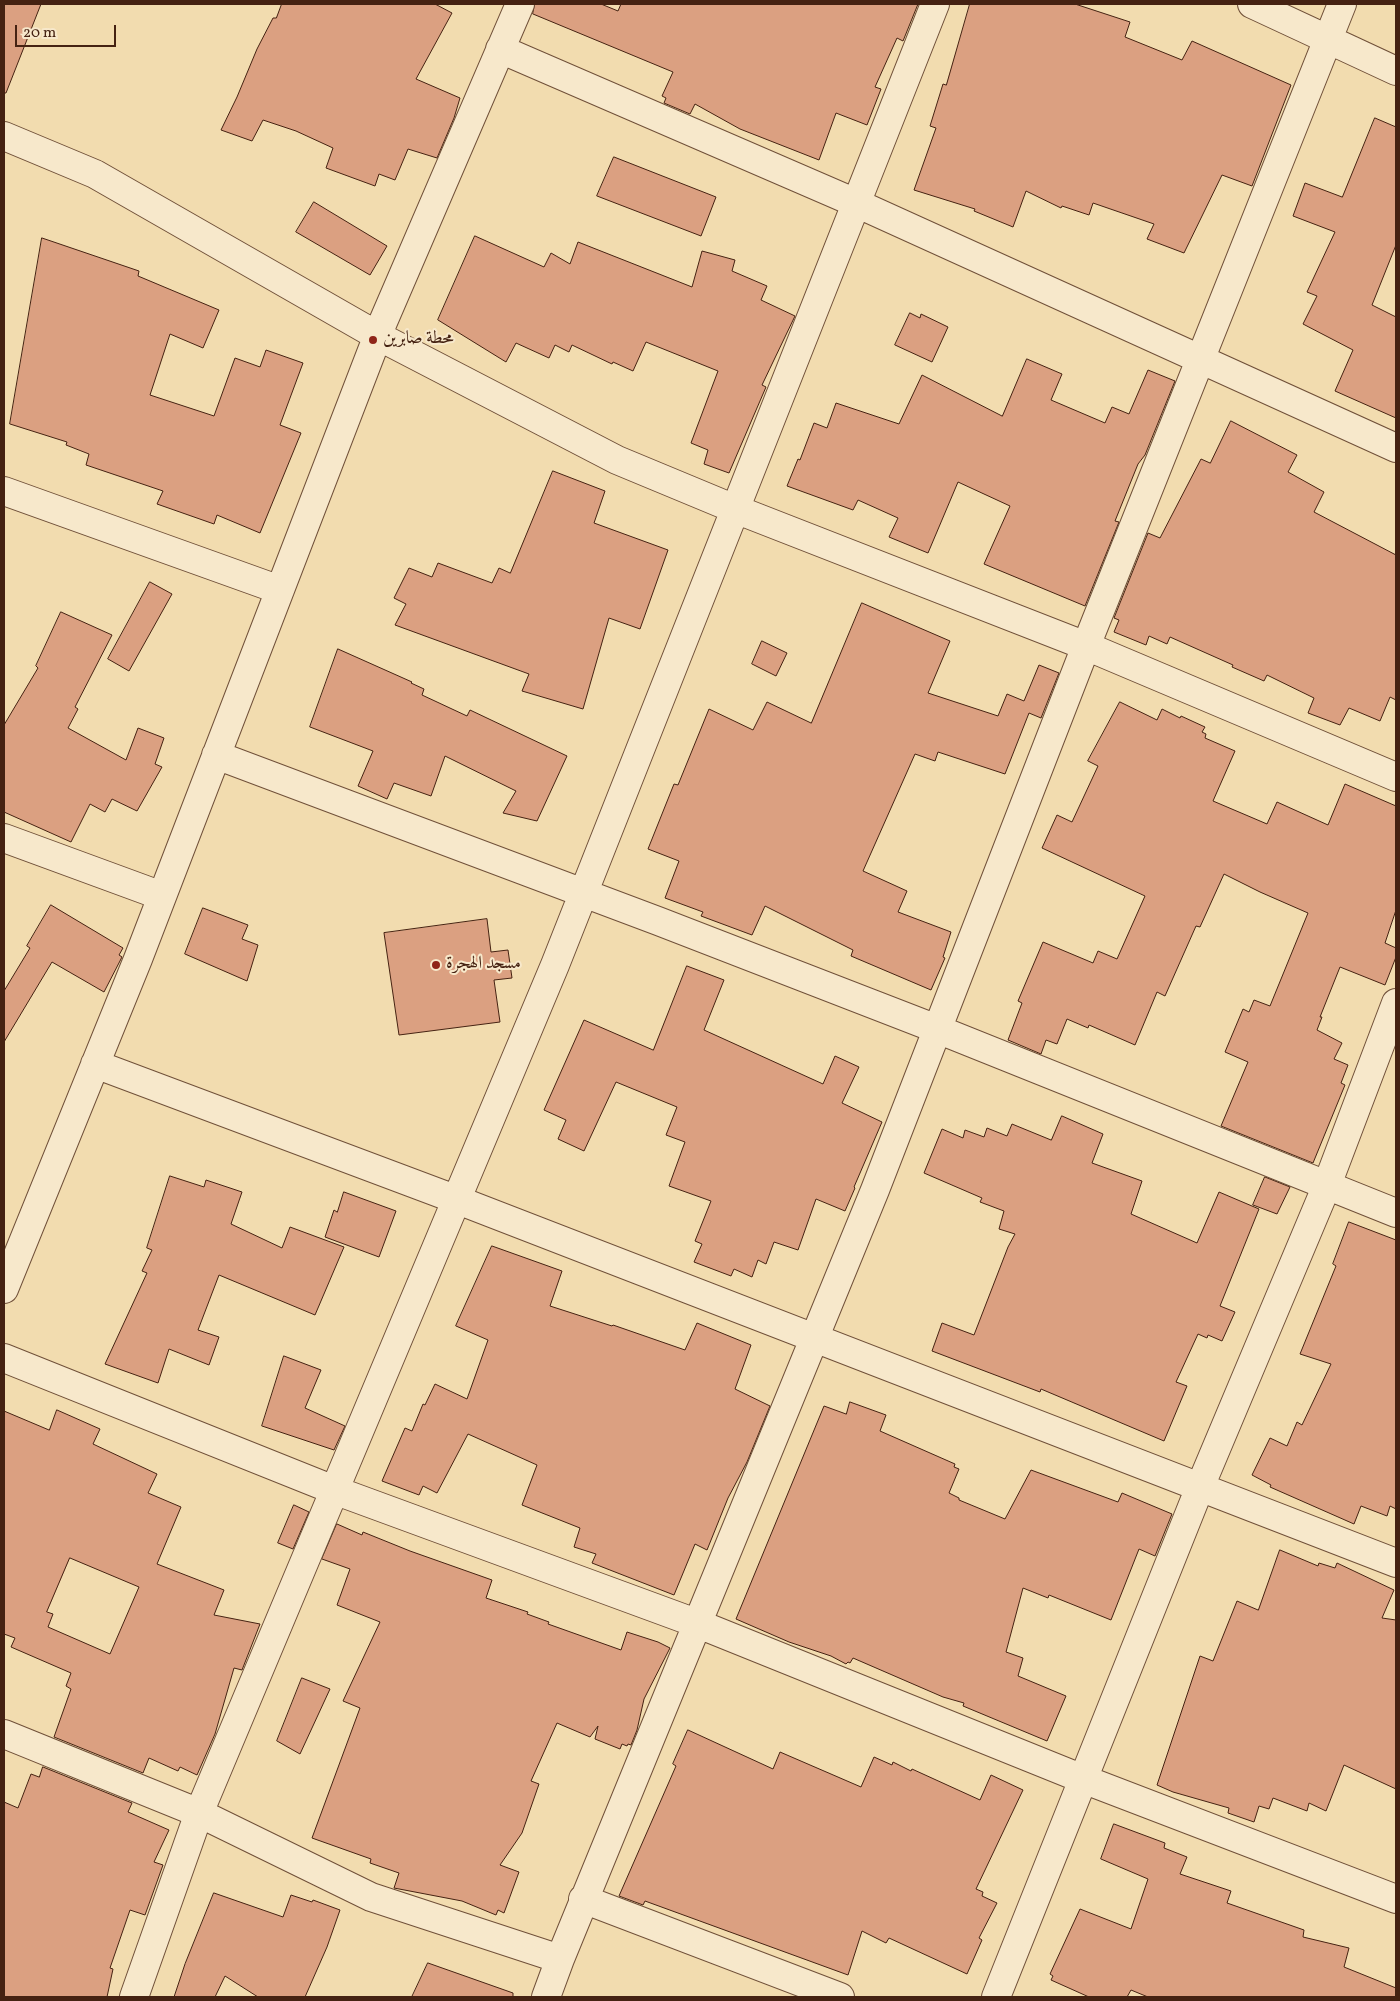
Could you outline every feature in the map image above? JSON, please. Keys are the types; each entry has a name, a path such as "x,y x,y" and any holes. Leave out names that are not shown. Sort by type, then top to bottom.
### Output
{"street":[{"path":"4,1289 162,896 378,336 520,4"},
{"path":"134,1997 199,1813 555,965 935,4"},
{"path":"1252,4 1396,71"},
{"path":"546,1997 583,1899 875,1190 1086,646 1342,4"},
{"path":"500,49 856,203 1396,448"},
{"path":"4,136 95,174 378,336 617,460 735,509 1086,646 1396,777"},
{"path":"4,491 280,590"},
{"path":"216,755 937,1029 1396,1213"},
{"path":"4,838 162,896"},
{"path":"996,1997 1200,1487 1326,1185 1396,1003"},
{"path":"95,1064 456,1200 1396,1563"},
{"path":"4,1358 334,1490 696,1623 1083,1779 1396,1899"},
{"path":"4,1734 199,1813 371,1897 560,1959"},
{"path":"583,1899 840,1997"}],"building":[{"path":"4,4 41,4 6,93 4,93"},
{"path":"282,4 435,4 452,13 416,79 460,98 454,118 437,158 408,149 395,180 379,174 375,186 326,168 333,148 296,131 263,120 252,141 221,130 257,49 273,18 276,18"},
{"path":"535,4 601,4 618,11 621,4 918,4 903,41 897,38 875,87 881,89 867,125 836,113 819,160 740,129 695,104 690,114 664,103 666,98 662,96 673,72 533,14"},
{"path":"970,4 1075,4 1130,22 1125,37 1182,60 1192,41 1291,85 1252,186 1222,175 1184,253 1147,239 1154,224 1093,203 1089,215 1062,206 1061,208 1026,191 1013,227 974,211 975,209 914,190 936,128 930,126 943,84 946,85"},
{"path":"1375,118 1396,127 1396,245 1372,305 1396,317 1396,418 1335,391 1353,350 1303,324 1317,296 1307,292 1335,232 1293,216 1305,183 1342,197"},
{"path":"614,157 716,197 701,236 597,196"},
{"path":"314,202 387,246 370,275 296,232"},
{"path":"475,236 544,267 551,253 570,264 578,242 692,287 702,251 735,260 732,271 767,286 761,300 795,316 762,385 766,387 729,473 704,464 708,450 691,443 718,371 646,342 633,371 613,362 612,364 572,345 569,352 555,345 549,358 516,343 506,362 438,320"},
{"path":"42,238 139,271 138,276 219,310 203,348 170,334 150,395 214,416 235,358 260,367 266,350 303,363 280,425 301,433 260,533 217,515 214,524 157,504 163,491 86,465 89,454 66,445 67,442 10,424"},
{"path":"910,313 920,318 921,314 948,327 932,362 895,345"},
{"path":"1027,359 1062,374 1051,400 1105,423 1112,407 1129,414 1148,370 1175,381 1145,455 1138,464 1115,521 1119,522 1085,606 984,564 1010,506 958,482 928,553 889,537 898,518 858,500 853,510 787,486 798,459 800,460 814,423 827,428 836,403 899,424 922,375 1002,416"},
{"path":"1231,421 1297,455 1288,472 1324,492 1314,512 1396,555 1396,700 1390,697 1380,721 1349,708 1340,725 1308,713 1314,698 1267,675 1264,681 1170,637 1167,644 1149,636 1146,645 1114,632 1119,620 1114,618 1148,533 1160,538 1201,459 1210,463"},
{"path":"553,471 605,491 594,523 668,550 640,629 609,618 583,709 522,691 529,674 395,625 406,604 394,598 409,568 432,577 438,563 492,583 499,568 510,573"},
{"path":"150,582 172,594 129,671 108,659"},
{"path":"862,603 950,641 928,693 998,716 1007,694 1024,701 1039,665 1059,673 1041,718 1029,713 1005,774 938,752 935,761 915,754 863,871 907,891 898,912 951,932 943,957 945,958 931,990 851,956 853,950 765,906 752,935 701,916 703,912 665,898 679,861 648,849 674,784 678,785 709,709 753,730 767,702 811,723"},
{"path":"61,612 112,635 75,707 78,709 68,728 126,760 138,728 164,738 155,764 162,767 137,811 112,799 105,812 90,804 71,842 4,812 4,725 38,668 36,666"},
{"path":"762,641 787,653 776,676 752,664"},
{"path":"338,649 412,682 424,689 422,695 467,716 470,710 567,756 537,821 503,813 516,791 445,756 431,796 394,783 387,799 358,786 373,751 310,727"},
{"path":"1120,702 1157,720 1162,709 1180,718 1181,716 1205,727 1202,732 1206,734 1205,738 1235,751 1213,801 1267,824 1277,802 1328,825 1345,784 1396,806 1396,910 1385,943 1396,948 1396,957 1385,985 1340,967 1320,1017 1322,1017 1317,1030 1342,1043 1334,1059 1348,1065 1341,1083 1345,1085 1313,1163 1221,1126 1248,1062 1225,1052 1243,1009 1249,1012 1254,1000 1270,1006 1308,913 1224,874 1200,927 1196,926 1165,996 1157,992 1135,1045 1089,1025 1088,1028 1067,1019 1057,1044 1046,1040 1041,1054 1008,1040 1022,1003 1018,1001 1043,942 1093,963 1098,951 1117,959 1145,896 1042,848 1057,815 1072,822 1098,766 1088,761"},
{"path":"51,905 123,948 119,955 122,957 104,992 52,962 4,1042 4,991 30,948 27,946"},
{"path":"203,908 248,925 242,939 258,945 247,981 185,954"},
{"path":"487,919 491,952 508,950 512,978 494,980 500,1022 399,1035 384,933"},
{"path":"687,966 724,980 704,1030 823,1084 835,1056 859,1067 842,1103 882,1122 845,1211 816,1199 798,1250 774,1242 766,1264 758,1260 752,1277 734,1269 731,1276 694,1262 702,1244 695,1241 711,1201 669,1186 685,1142 666,1135 677,1107 616,1082 584,1151 558,1139 566,1120 544,1110 584,1020 653,1050"},
{"path":"1062,1116 1103,1134 1092,1163 1142,1181 1131,1214 1197,1243 1219,1192 1259,1209 1220,1306 1235,1312 1222,1341 1208,1335 1207,1338 1198,1334 1176,1382 1187,1386 1164,1441 1041,1389 1040,1392 932,1351 942,1323 974,1335 1008,1247 1015,1234 999,1229 1004,1211 980,1202 982,1198 924,1173 942,1129 963,1138 965,1130 984,1137 987,1128 1007,1136 1012,1124 1051,1140"},
{"path":"170,1176 204,1187 206,1180 242,1192 231,1224 282,1248 290,1227 344,1247 315,1315 219,1275 198,1330 219,1337 209,1365 169,1349 158,1383 105,1364 147,1273 142,1271 152,1250 147,1248"},
{"path":"1265,1177 1290,1187 1277,1214 1253,1205"},
{"path":"344,1192 396,1211 379,1257 325,1237 334,1210 337,1212"},
{"path":"1349,1222 1396,1240 1396,1509 1390,1506 1387,1516 1361,1506 1354,1524 1270,1487 1271,1485 1252,1475 1270,1438 1287,1446 1297,1422 1302,1425 1331,1364 1300,1354 1336,1266 1333,1264"},
{"path":"492,1246 562,1271 550,1306 685,1350 697,1323 751,1345 735,1389 770,1406 747,1462 728,1498 707,1550 695,1544 674,1595 592,1563 596,1554 574,1547 580,1528 522,1505 537,1465 468,1434 437,1493 423,1486 419,1495 382,1481 405,1428 412,1431 423,1404 425,1405 435,1384 467,1399 488,1340 456,1326"},
{"path":"284,1356 321,1370 305,1408 345,1426 334,1450 262,1426"},
{"path":"850,1402 886,1415 880,1431 955,1464 954,1467 959,1469 949,1493 959,1498 959,1500 1005,1519 1031,1470 1118,1502 1122,1493 1172,1514 1155,1556 1139,1549 1111,1620 1049,1595 1048,1598 1023,1588 1006,1652 1023,1658 1018,1676 1066,1696 1047,1741 963,1706 964,1703 943,1697 853,1658 850,1663 846,1664 831,1656 789,1642 736,1619 824,1406 846,1414"},
{"path":"57,1410 100,1429 93,1444 157,1474 148,1493 181,1507 157,1564 224,1590 214,1615 260,1624 242,1670 234,1668 215,1734 197,1775 180,1767 178,1771 149,1758 143,1773 54,1737 71,1689 66,1686 71,1673 11,1647 15,1638 4,1634 4,1411 49,1430","holes":["70,1558 139,1587 110,1654 48,1627 53,1614 47,1612"]},
{"path":"294,1505 309,1512 293,1549 278,1543"},
{"path":"337,1524 362,1535 363,1532 492,1580 486,1598 528,1612 527,1614 549,1622 548,1624 621,1650 627,1632 670,1648 644,1699 637,1730 631,1745 622,1744 620,1749 595,1739 598,1726 590,1737 557,1723 531,1781 539,1784 522,1833 500,1865 519,1872 504,1913 498,1910 496,1915 462,1901 394,1888 399,1873 370,1863 371,1859 312,1838 360,1708 343,1701 380,1622 337,1605 350,1569 322,1559"},
{"path":"1280,1550 1318,1566 1319,1563 1335,1568 1337,1563 1394,1590 1382,1618 1396,1620 1396,1789 1344,1765 1326,1811 1309,1803 1307,1811 1273,1798 1269,1809 1259,1806 1254,1822 1228,1813 1229,1808 1173,1792 1157,1785 1200,1656 1213,1661 1237,1601 1258,1610"},
{"path":"302,1678 330,1689 300,1754 277,1741"},
{"path":"688,1730 773,1769 780,1752 861,1787 874,1757 892,1765 893,1762 911,1771 912,1769 980,1800 991,1775 1023,1790 976,1889 983,1892 982,1896 997,1903 979,1938 982,1940 967,1974 889,1938 886,1943 862,1931 848,1975 645,1901 643,1905 619,1896 676,1766 673,1764"},
{"path":"43,1767 132,1803 128,1812 169,1830 154,1862 163,1865 145,1915 130,1910 110,1968 113,1969 107,1997 4,1997 4,1802 18,1808 31,1774 39,1777"},
{"path":"1114,1824 1165,1843 1164,1848 1187,1857 1180,1874 1231,1891 1227,1903 1304,1930 1303,1937 1349,1948 1344,1967 1396,1988 1396,1997 1148,1997 1131,1990 1127,1997 1089,1997 1051,1980 1053,1976 1050,1974 1080,1909 1131,1929 1148,1879 1101,1859"},
{"path":"214,1893 283,1917 291,1895 312,1902 313,1900 340,1910 327,1947 305,1997 258,1997 225,1976 215,1997 174,1997 185,1964"},
{"path":"428,1963 513,1993 513,1997 412,1997"}],"place":[{"name":"محطة صابرين","path":"373,340"},
{"name":"مسجد الهجرة","path":"436,965"}]}
